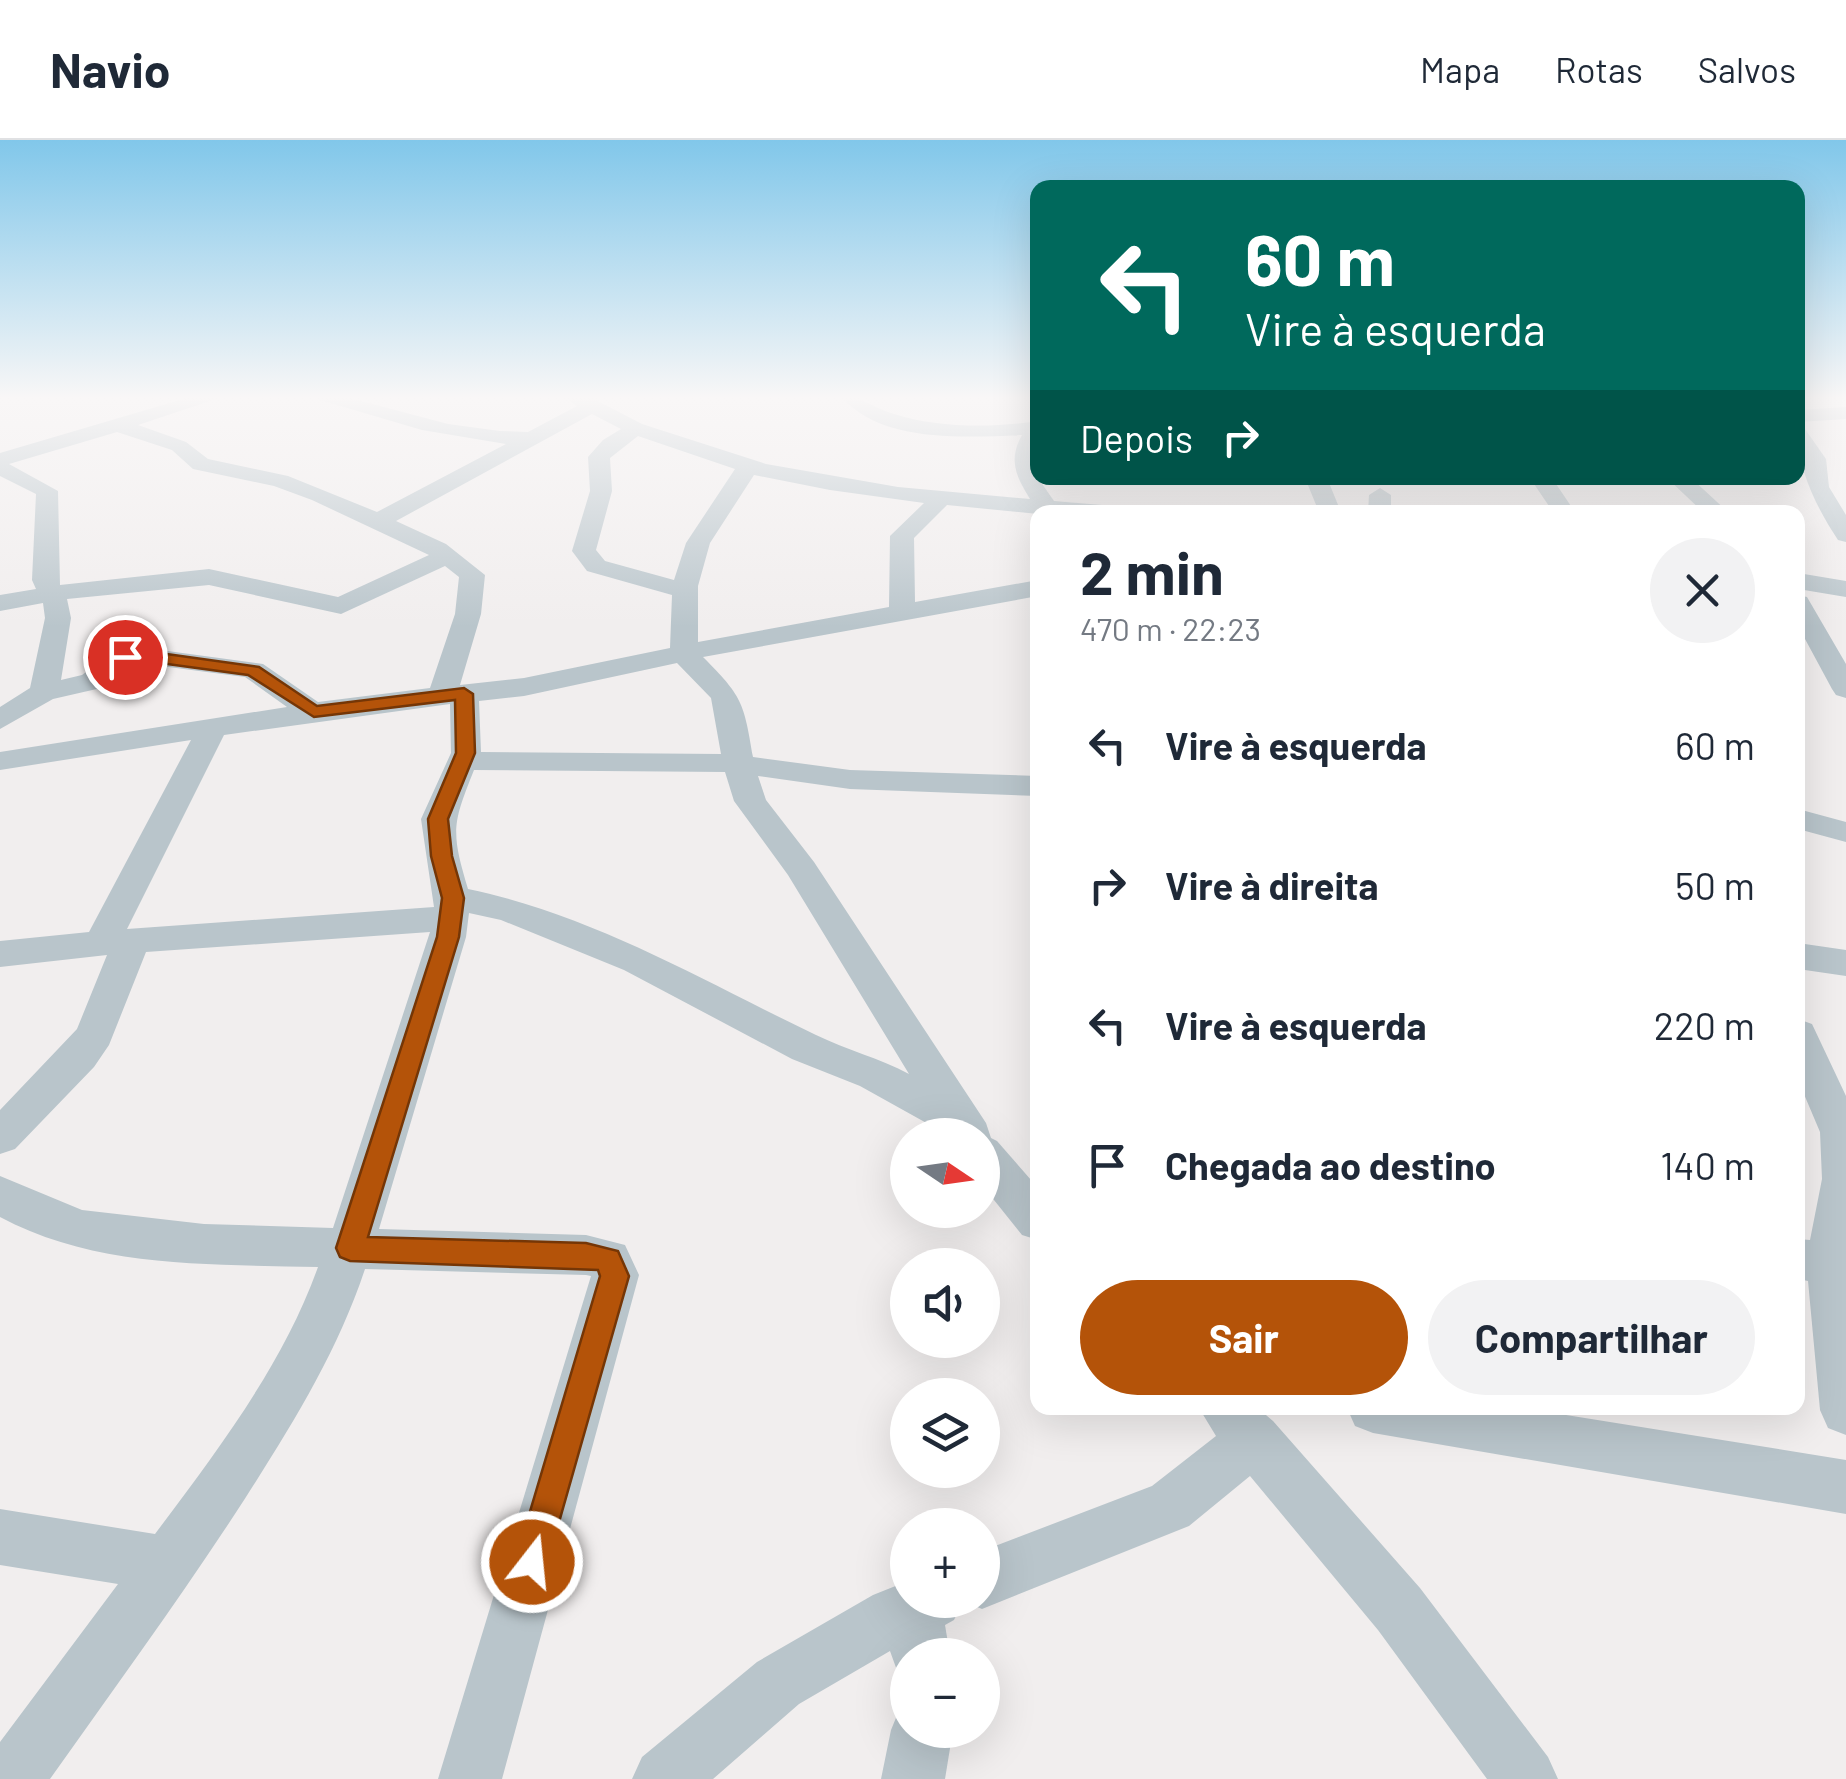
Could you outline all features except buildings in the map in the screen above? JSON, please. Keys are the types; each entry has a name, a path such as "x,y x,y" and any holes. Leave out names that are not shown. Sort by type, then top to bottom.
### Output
{"street":[{"path":"11,473 47,491 50,507 44,566 58,618 44,692"},
{"path":"12,1779 167,1564 293,1379 322,1322 417,1042 452,908 438,819 468,738 453,695 472,574 447,556 378,521 280,480 248,473"},
{"path":"378,521 468,473"},
{"path":"600,473 601,491 584,550 596,566 685,591"},
{"path":"744,473 700,536 685,591 684,654 724,696 730,708 738,763 750,801 802,870 960,1118"},
{"path":"780,473 813,483 1030,506"},
{"path":"1812,473 1846,535"},
{"path":"1820,473 1846,483"},
{"path":"1686,485 1708,505"},
{"path":"902,612 902,536 942,498"},
{"path":"0,604 173,578 209,577 341,606 447,556"},
{"path":"1805,583 1846,589"},
{"path":"0,761 314,712 567,680 684,654 1030,589"},
{"path":"1805,616 1846,689"},
{"path":"0,720 44,692 92,682 125,657 138,655 252,670 314,712"},
{"path":"0,1137 80,1056 95,1034 116,942 211,730"},
{"path":"462,761 738,763 864,782 1030,786"},
{"path":"1805,821 1846,832"},
{"path":"0,954 452,908 510,910 637,961 806,1048 874,1075 942,1118"},
{"path":"1805,957 1846,963"},
{"path":"1805,1050 1841,1132 1841,1218 1815,1261 1846,1410"},
{"path":"874,1075 916,1053"},
{"path":"1000,1173 1030,1212"},
{"path":"0,1195 44,1218 82,1230 204,1244 586,1255 608,1260 614,1276 470,1779"},
{"path":"1414,1415 1846,1488"},
{"path":"1000,1573 1170,1506 1239,1423 1399,1609 1526,1779"},
{"path":"0,1536 167,1564"},
{"path":"664,1779 778,1683 922,1621"},
{"path":"913,1779 919,1748"}],"route":[{"path":"125,657 138,655 252,670 314,712 464,694 466,753 438,819 441,856 453,898 448,937 350,1248 528,1252 608,1260 614,1276 532,1562"}]}
